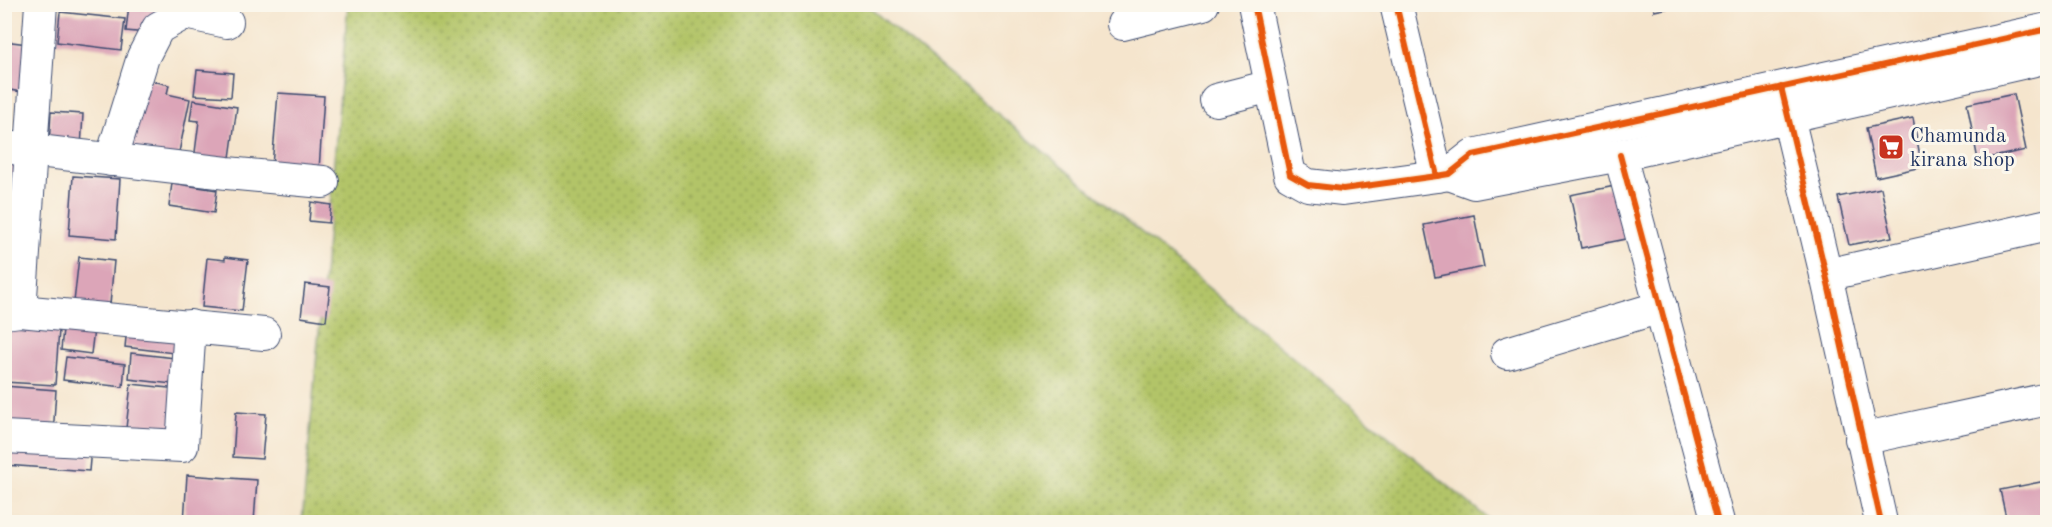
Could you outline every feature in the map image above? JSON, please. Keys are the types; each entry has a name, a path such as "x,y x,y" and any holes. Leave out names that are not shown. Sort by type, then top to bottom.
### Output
{"street":[{"path":"40,4 18,149 12,312 264,334"},
{"path":"1123,24 1203,4"},
{"path":"1254,4 1290,174 1308,185 1343,189 1443,175 1474,183 1620,155 1785,102 2048,29"},
{"path":"1396,4 1443,175"},
{"path":"111,160 142,57 158,28 185,13 227,22"},
{"path":"1443,175 1473,155 2048,57"},
{"path":"1216,100 1272,86"},
{"path":"1785,102 1881,522"},
{"path":"18,149 323,182"},
{"path":"1620,155 1718,522"},
{"path":"1826,275 2048,225"},
{"path":"1507,352 1661,308"},
{"path":"4,437 182,446 190,326"},
{"path":"1861,439 2048,399"}],"green space":[{"path":"348,4 866,5 1492,522 302,522"}],"building":[{"path":"129,4 166,4 164,19 148,33 126,31"},
{"path":"1653,4 1680,4 1680,6 1654,11"},
{"path":"60,12 125,19 121,50 57,42"},
{"path":"4,41 35,45 28,93 4,89"},
{"path":"197,70 233,73 231,97 194,95"},
{"path":"141,78 169,85 167,94 190,99 177,162 126,150"},
{"path":"278,93 324,96 319,170 272,166"},
{"path":"2014,94 2026,150 1978,160 1967,104"},
{"path":"193,100 237,107 229,165 194,160 199,121 190,120"},
{"path":"51,112 83,114 81,148 49,146"},
{"path":"1913,118 1922,167 1876,177 1866,128"},
{"path":"4,151 26,153 20,225 4,223"},
{"path":"73,176 120,179 116,239 69,235"},
{"path":"172,183 217,190 214,213 169,206"},
{"path":"1620,185 1631,238 1581,248 1570,195"},
{"path":"1881,188 1892,237 1849,245 1838,197"},
{"path":"311,202 331,205 329,223 309,221"},
{"path":"1474,215 1484,267 1435,277 1424,225"},
{"path":"4,238 16,239 14,264 4,263"},
{"path":"79,257 114,261 109,315 73,311"},
{"path":"225,257 248,260 242,311 202,307 207,258 225,260"},
{"path":"305,284 330,287 326,321 301,317"},
{"path":"64,318 95,321 91,354 61,350"},
{"path":"4,326 59,330 55,385 4,382"},
{"path":"127,328 176,334 174,353 125,347"},
{"path":"131,353 175,358 172,384 129,379"},
{"path":"66,357 125,364 123,387 63,380"},
{"path":"131,384 178,389 172,443 125,437"},
{"path":"4,386 56,390 53,436 4,432"},
{"path":"236,412 266,414 262,459 233,457"},
{"path":"5,441 91,448 89,471 5,465"},
{"path":"187,475 257,480 254,522 184,522"},
{"path":"2046,481 2048,522 2007,522 2000,490"}],"cycle path":[{"path":"1254,4 1290,175 1308,185 1343,189 1437,176"},
{"path":"1396,4 1437,176 1449,174 1473,155 2048,29"},
{"path":"1781,87 1881,522"},
{"path":"1620,155 1718,522"}],"place":[{"name":"Chamunda kirana shop","path":"1891,147"}]}
